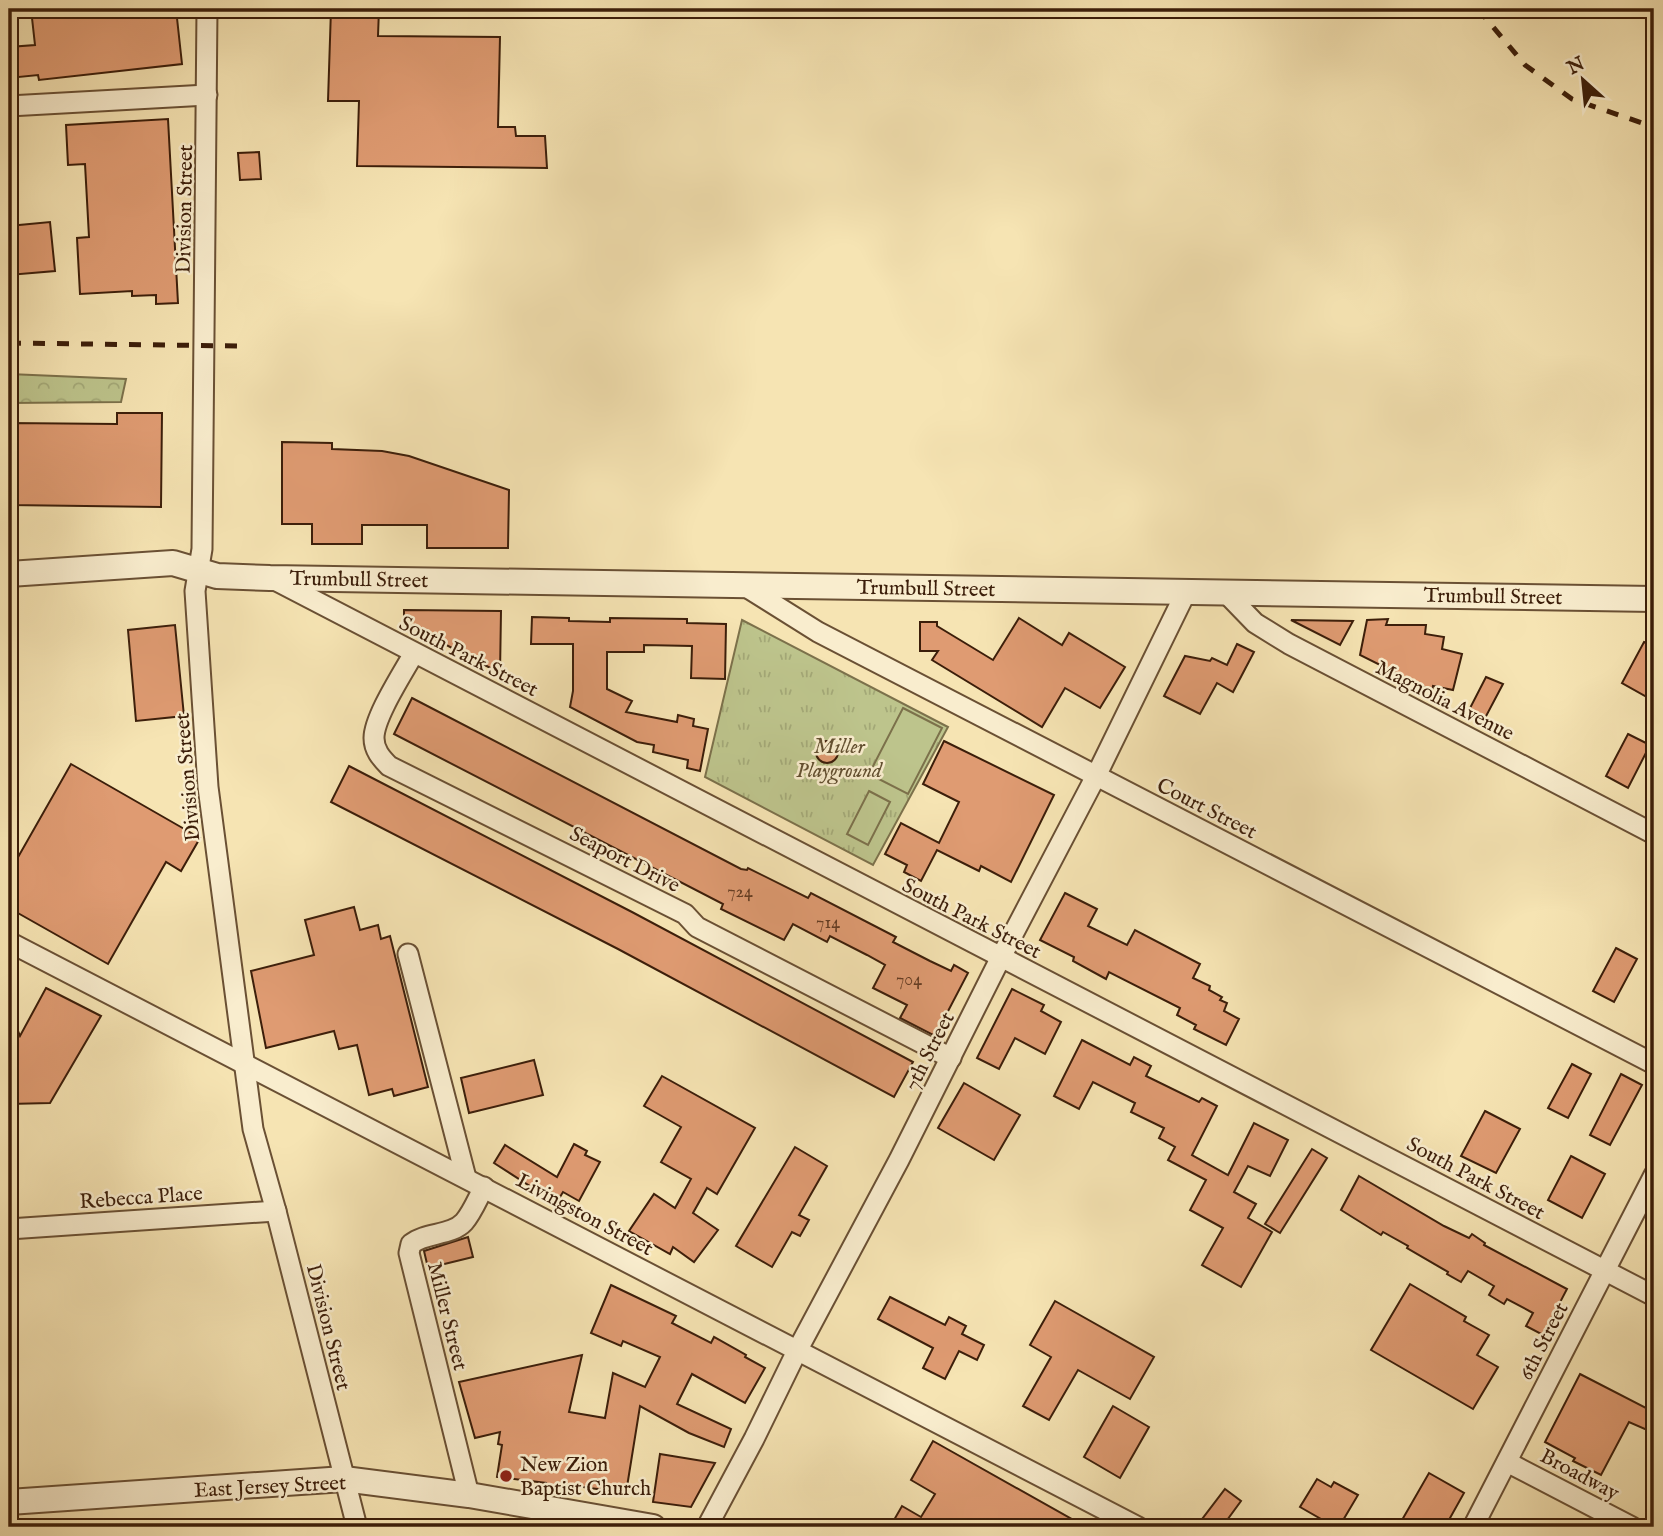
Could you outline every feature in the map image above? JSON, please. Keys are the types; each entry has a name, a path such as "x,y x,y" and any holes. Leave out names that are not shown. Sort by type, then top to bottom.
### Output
{"street":[{"name":"Division Street","path":"207,9 202,549 195,591 208,788 253,1129 356,1527"},
{"path":"9,106 207,95"},
{"name":"Trumbull Street","path":"9,574 173,563 217,576 270,578 1654,599"},
{"name":"South Park Street","path":"270,578 1654,1296"},
{"name":"Court Street","path":"743,585 818,632 1654,1064"},
{"name":"7th Street","path":"707,1527 797,1351 900,1160 1000,959 1096,776 1186,592"},
{"name":"Magnolia Avenue","path":"1225,592 1255,623 1289,644 1654,834"},
{"name":"Seaport Drive","path":"414,653 376,724 374,740 379,755 389,766 685,914 697,927 951,1058"},
{"name":"Livingston Street","path":"9,942 1138,1527"},
{"path":"408,954 466,1178"},
{"name":"6th Street","path":"1473,1527 1654,1175"},
{"name":"Miller Street","path":"469,1495 409,1253 411,1244 418,1238 457,1228 465,1221 484,1187"},
{"name":"Rebecca Place","path":"9,1229 276,1211"},
{"name":"Broadway","path":"1507,1462 1632,1527"},
{"name":"East Jersey Street","path":"9,1502 344,1479 469,1495 653,1527"}],"green space":[{"path":"9,374 126,379 121,402 9,403"},
{"name":"Miller Playground","path":"742,620 948,727 873,865 705,777"},
{"path":"903,708 942,728 908,794 869,774"},
{"path":"869,791 890,802 868,845 847,834"}],"building":[{"path":"31,9 176,9 182,64 39,80 38,75 9,78 9,47 35,45"},
{"path":"331,9 379,9 378,36 500,37 498,127 515,127 516,136 545,136 547,168 357,166 359,101 328,101"},
{"path":"168,119 178,303 156,304 156,295 132,296 132,291 80,294 77,238 89,237 85,164 68,165 66,125"},
{"path":"259,152 261,179 240,180 238,153"},
{"path":"50,222 55,271 9,275 9,226"},
{"path":"117,413 162,413 161,507 9,505 9,423 117,424"},
{"path":"282,442 332,443 332,449 382,451 409,456 509,490 508,548 427,548 427,525 362,525 362,544 312,544 312,524 282,524"},
{"path":"404,610 501,611 500,673 404,623"},
{"path":"532,617 610,622 610,618 687,619 687,623 726,624 725,679 691,678 692,646 644,645 644,652 607,652 607,689 632,701 626,712 677,722 678,715 694,719 693,726 708,729 700,771 687,768 688,760 653,752 654,745 637,742 570,707 573,691 573,644 531,644"},
{"path":"1019,618 1062,645 1069,633 1125,667 1100,708 1065,688 1042,727 932,660 938,651 920,651 920,622 937,622 937,626 993,660"},
{"path":"1388,619 1386,625 1426,625 1425,634 1444,637 1442,649 1462,654 1453,690 1433,686 1432,691 1360,655 1367,620"},
{"path":"1291,620 1353,621 1340,645"},
{"path":"175,625 184,716 136,721 128,630"},
{"path":"1644,642 1654,647 1654,701 1622,683"},
{"path":"1237,644 1254,652 1233,692 1217,683 1200,714 1164,696 1185,656 1210,661 1212,658 1227,665"},
{"path":"1486,677 1503,684 1484,720 1468,712"},
{"path":"412,698 741,869 748,868 808,898 811,893 896,937 893,942 930,961 951,971 954,965 968,973 935,1036 900,1018 907,1005 873,988 885,965 830,936 827,942 793,924 784,940 721,909 723,904 394,734"},
{"path":"1628,734 1650,745 1628,788 1606,776"},
{"path":"827,741 835,744 838,752 835,760 827,763 819,760 816,752 819,744"},
{"path":"944,741 1054,795 1011,882 981,866 979,871 937,850 921,881 904,872 907,865 885,854 901,823 939,843 959,802 923,784"},
{"path":"71,764 200,838 181,871 166,862 108,964 9,908 9,873"},
{"path":"349,766 632,912 913,1062 894,1097 618,949 331,802"},
{"path":"1065,893 1097,909 1088,926 1127,945 1135,930 1200,964 1193,978 1210,986 1209,990 1227,1003 1224,1011 1239,1019 1226,1045 1194,1029 1196,1025 1177,1015 1180,1008 1109,972 1106,979 1073,961 1074,957 1040,940"},
{"path":"354,907 360,930 378,925 381,939 390,936 428,1087 394,1096 392,1089 369,1095 357,1045 339,1049 334,1031 266,1048 251,971 314,955 305,920"},
{"path":"1616,948 1637,959 1614,1002 1593,991"},
{"path":"46,988 101,1016 50,1103 9,1104 9,1009 20,1036"},
{"path":"1012,989 1044,1005 1041,1011 1061,1022 1045,1054 1015,1038 999,1069 977,1058"},
{"path":"1082,1040 1130,1065 1134,1057 1151,1066 1146,1076 1199,1102 1202,1098 1217,1106 1192,1155 1228,1175 1254,1123 1288,1140 1270,1176 1248,1166 1234,1192 1256,1204 1248,1218 1272,1232 1241,1287 1202,1265 1223,1228 1190,1210 1206,1180 1168,1160 1175,1147 1159,1138 1164,1128 1131,1112 1135,1103 1093,1082 1079,1109 1054,1096"},
{"path":"534,1060 543,1095 469,1113 461,1078"},
{"path":"1572,1064 1591,1074 1568,1118 1548,1108"},
{"path":"1621,1074 1642,1085 1610,1145 1590,1135"},
{"path":"662,1076 755,1128 717,1194 707,1188 693,1213 718,1230 694,1262 673,1247 670,1254 629,1231 654,1194 675,1208 691,1179 661,1162 681,1127 644,1106"},
{"path":"964,1083 1020,1115 994,1160 938,1128"},
{"path":"1485,1111 1520,1129 1496,1173 1461,1156"},
{"path":"574,1144 587,1151 585,1155 600,1162 579,1201 563,1192 560,1197 535,1184 533,1188 494,1163 505,1145 557,1177"},
{"path":"795,1147 827,1166 799,1215 809,1220 800,1236 792,1232 772,1267 736,1246"},
{"path":"1312,1149 1327,1158 1280,1233 1265,1224"},
{"path":"1571,1156 1605,1174 1582,1218 1548,1200"},
{"path":"1359,1176 1444,1226 1469,1238 1472,1234 1485,1243 1484,1245 1567,1289 1543,1335 1526,1326 1533,1313 1507,1299 1504,1304 1489,1295 1494,1286 1468,1271 1461,1282 1407,1248 1408,1246 1383,1232 1381,1235 1341,1210"},
{"path":"468,1237 473,1257 428,1268 424,1251"},
{"path":"1410,1284 1466,1317 1464,1321 1489,1335 1477,1355 1498,1367 1473,1409 1371,1350"},
{"path":"611,1285 676,1316 672,1323 711,1343 714,1337 765,1368 745,1403 692,1374 677,1404 731,1429 724,1447 689,1433 640,1406 626,1493 497,1477 502,1445 498,1444 500,1432 475,1438 459,1382 582,1355 569,1412 605,1418 613,1373 645,1387 660,1357 623,1341 621,1346 591,1333"},
{"path":"890,1297 945,1325 949,1317 966,1326 962,1334 984,1345 977,1360 959,1351 945,1379 923,1368 933,1348 878,1319"},
{"path":"1055,1301 1154,1357 1130,1399 1078,1370 1049,1420 1023,1406 1051,1357 1030,1345"},
{"path":"1580,1374 1654,1412 1654,1433 1629,1422 1601,1475 1573,1461 1575,1458 1545,1442"},
{"path":"1113,1406 1149,1427 1120,1478 1084,1457"},
{"path":"933,1441 1086,1527 890,1527 902,1506 921,1517 935,1494 911,1480"},
{"path":"660,1454 715,1463 691,1507 653,1502"},
{"path":"1429,1473 1464,1493 1445,1527 1398,1527"},
{"path":"1317,1479 1331,1487 1334,1482 1358,1495 1339,1527 1300,1507"},
{"path":"1225,1489 1241,1501 1222,1527 1196,1527"}],"railway":[{"path":"1478,9 1525,65 1572,99 1654,127"},
{"path":"9,343 242,346"}],"place":[{"name":"New Zion Baptist Church","path":"506,1476"}]}
